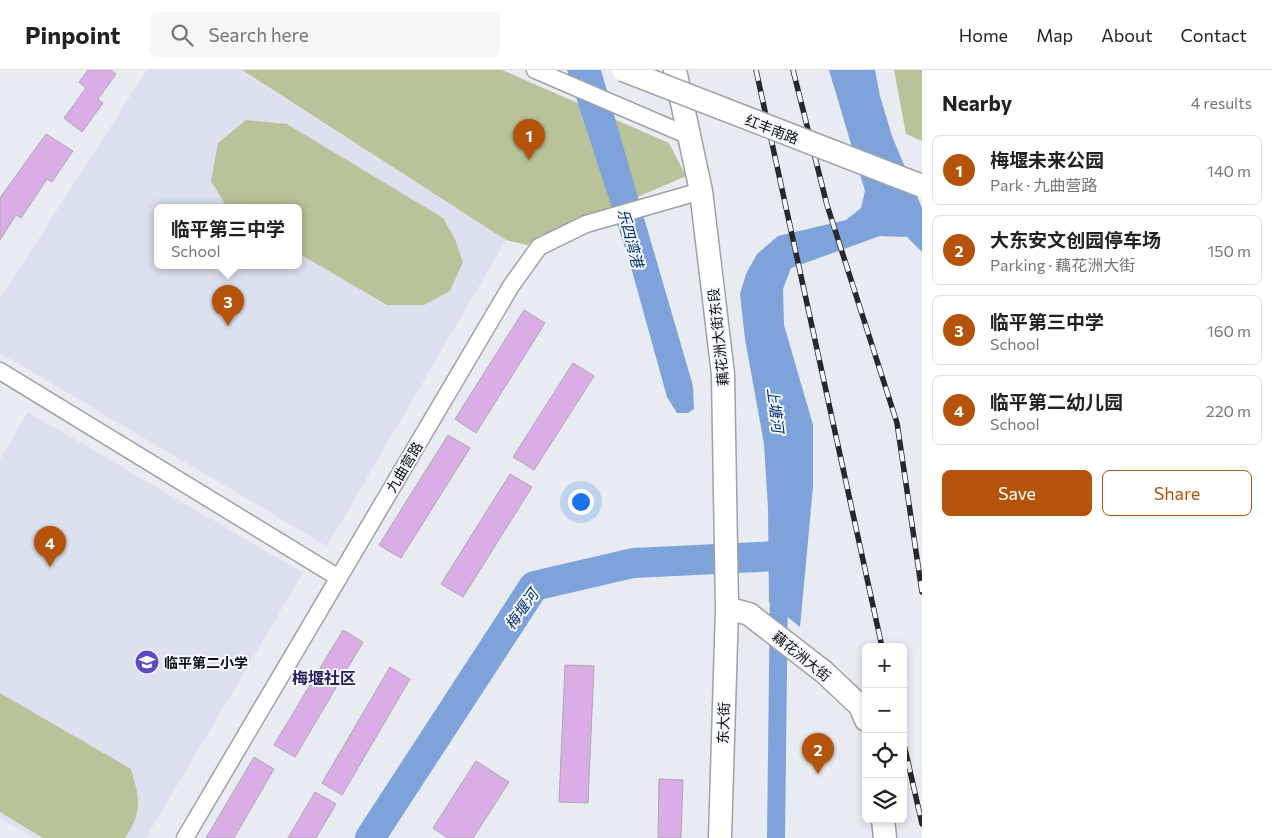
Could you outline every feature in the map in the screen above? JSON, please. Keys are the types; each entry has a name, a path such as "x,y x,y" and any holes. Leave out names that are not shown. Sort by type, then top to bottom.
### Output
{"street":[{"path":"535,70 689,136"},
{"name":"红丰南路","path":"623,70 922,186"},
{"name":"藕花洲大街东段","path":"675,70 701,190 723,374 726,608"},
{"name":"九曲营路","path":"185,838 511,286 539,247 586,224 701,190"},
{"path":"0,371 339,578"},
{"name":"藕花洲大街","path":"726,608 749,614 808,660 860,706 862,711"},
{"name":"东大街","path":"720,838 726,608"},
{"path":"883,823 885,838"}],"shaded area":[{"path":"147,70 240,70 506,240 327,546 0,353 0,299"},
{"name":"临平第二小学","path":"28,412 303,573 146,838 35,838 0,818 0,460"}],"green space":[{"path":"242,70 502,70 669,143 686,176 527,245 506,240"},
{"path":"894,70 922,70 922,141 906,134"},
{"path":"246,120 287,124 443,218 455,239 463,262 450,291 424,305 387,305 302,255 302,204 225,204 211,181 218,143"},
{"path":"0,693 131,769 138,797 138,805 135,820 125,838 43,838 0,812"}],"water":[{"name":"乐四湾港","path":"567,70 601,70 693,386 694,409 688,413 677,413 667,397 629,260"},
{"path":"829,70 875,70 880,96 892,136 922,208 922,252 907,237 880,236 791,268 783,289 784,325 813,425 813,487 800,627 769,602 768,508 764,444 745,339 740,294 746,274 757,254 778,236 846,220 861,208 865,191"}],"building":[{"path":"88,70 111,70 116,74 98,99 103,103 82,132 64,118 86,88 79,82"},
{"path":"46,134 73,151 52,182 47,179 21,218 16,215 0,240 0,198"},
{"path":"524,310 545,323 476,433 455,419"},
{"path":"573,363 594,376 534,470 513,457"},
{"path":"448,435 470,448 401,558 379,545"},
{"path":"510,474 532,487 463,597 441,584"},
{"path":"343,630 363,642 295,757 274,745"},
{"path":"565,665 594,666 588,803 559,802"},
{"path":"390,667 410,679 342,795 322,783"},
{"path":"254,757 274,769 234,838 206,838"},
{"path":"476,761 509,782 473,838 448,838 433,828"},
{"path":"659,779 683,780 681,838 658,838"},
{"path":"315,792 336,804 316,838 288,838"}],"waterway":[{"name":"梅堰河","path":"370,838 534,586 633,563 780,556"},
{"name":"上塘河","path":"776,838 779,588"}],"railway":[{"path":"756,70 881,643"},
{"path":"793,70 827,205 897,423 922,592"},
{"path":"907,758 922,824"}],"place":[{"name":"梅堰未来公园","path":"529,160"},
{"name":"临平第三中学","path":"228,326"},
{"name":"临平第二幼儿园","path":"50,567"},
{"name":"临平第二小学","path":"147,662"},
{"name":"大东安文创园停车场","path":"818,774"}],"district":[{"name":"梅堰社区","path":"324,677"}]}
